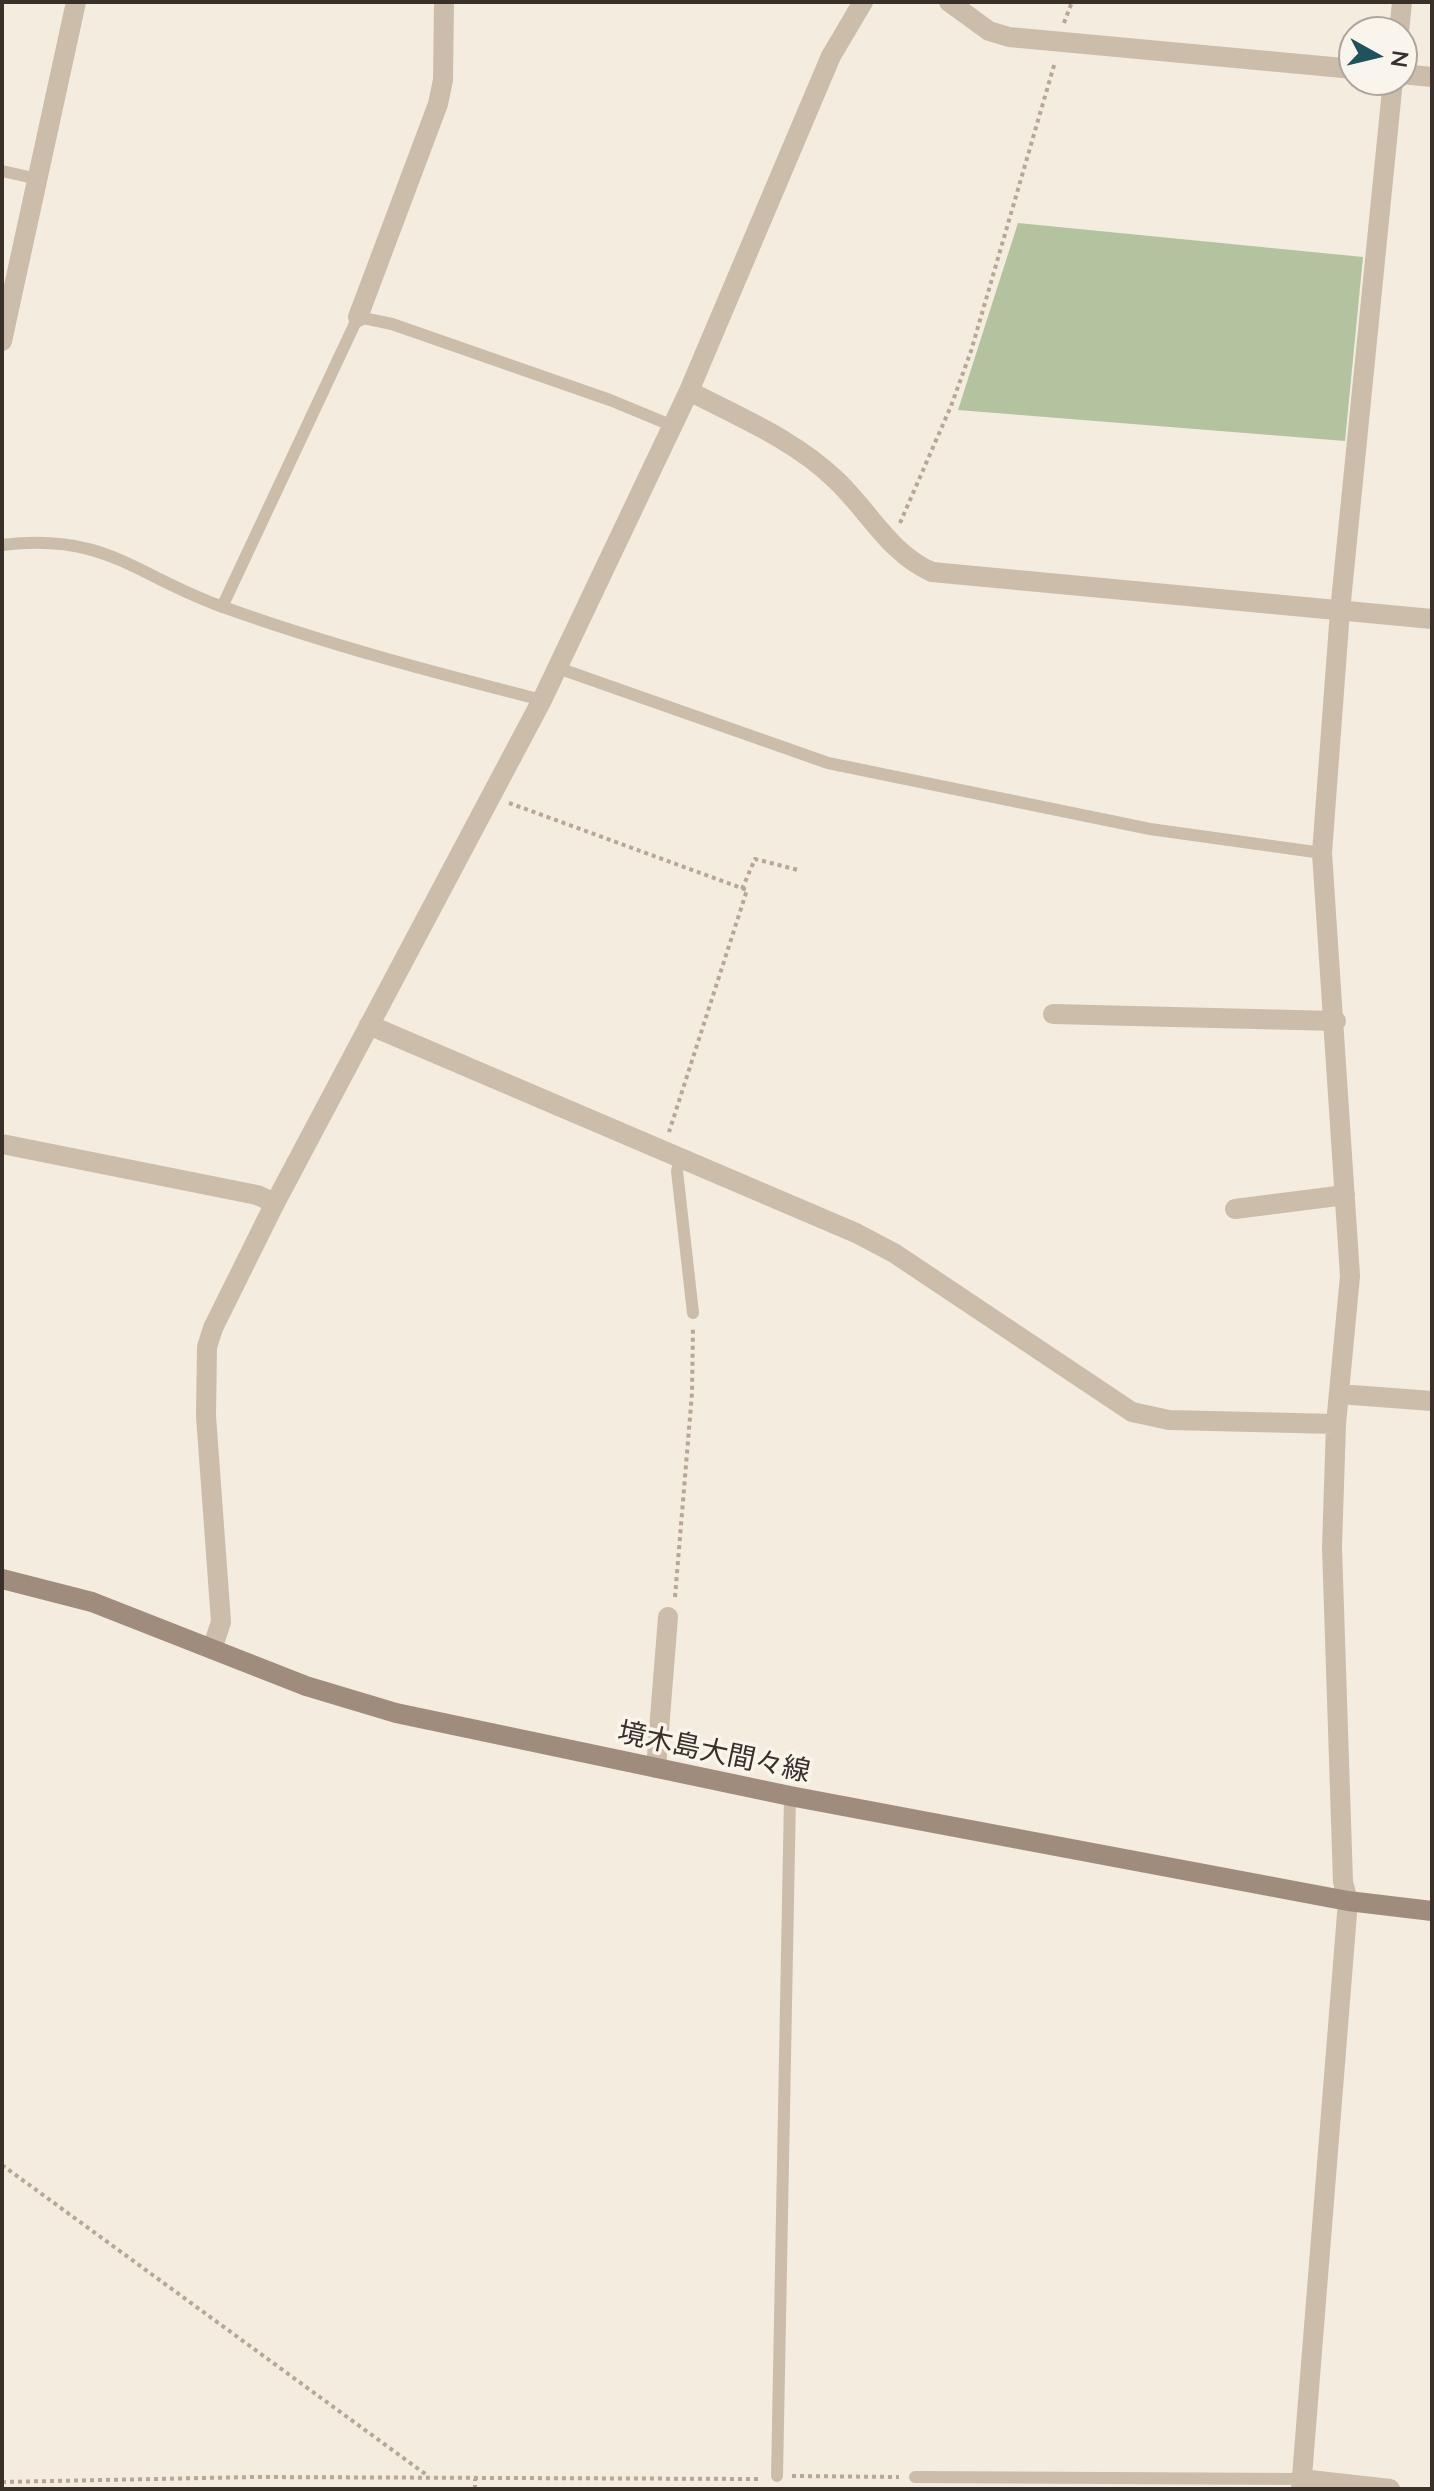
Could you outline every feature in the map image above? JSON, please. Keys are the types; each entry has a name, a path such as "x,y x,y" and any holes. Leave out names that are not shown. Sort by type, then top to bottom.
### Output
{"main road":[{"name":"境木島大間々線","path":"2,1579 92,1602 349,1701 790,1796 1348,1901 1432,1911"}],"street":[{"path":"2,341 76,2"},
{"path":"358,317 438,104 443,80 444,2"},
{"path":"212,1649 221,1622 206,1416 207,1347 222,1305 558,668 689,391 831,56 863,2"},
{"path":"949,2 999,35 1338,67"},
{"path":"1390,2489 1301,2484 1348,1901 1343,1882 1332,1547 1336,1424 1349,1304 1336,1021 1322,853 1340,611 1391,96"},
{"path":"689,391 812,459 837,481 911,563 932,572 1432,619"},
{"path":"1053,1014 1336,1021"},
{"path":"369,1025 894,1253 1132,1412 1169,1420 1336,1424"},
{"path":"2,1144 257,1195 275,1203"},
{"path":"1235,1209 1345,1195"},
{"path":"1339,1394 1432,1401"},
{"path":"656,1768 668,1617"}],"lane":[{"path":"2,171 38,179"},
{"path":"222,607 358,317 436,339 673,426"},
{"path":"2,545 39,540 73,543 119,557 222,607 400,664 542,700"},
{"path":"558,668 828,763 1150,829 1322,853"},
{"path":"672,1154 677,1171 693,1313"},
{"path":"777,2476 790,1796"},
{"path":"915,2477 1301,2484"}],"path":[{"path":"891,544 951,406 971,351 1061,40"},
{"path":"491,796 747,890 672,1154"},
{"path":"742,889 755,859 798,870"},
{"path":"668,1617 674,1604 692,1393 693,1313"},
{"path":"2,2165 430,2477"},
{"path":"2,2482 430,2477 915,2477"},
{"path":"475,2479 475,2489"}],"green space":[{"path":"1018,223 1363,257 1345,441 958,410"}]}
